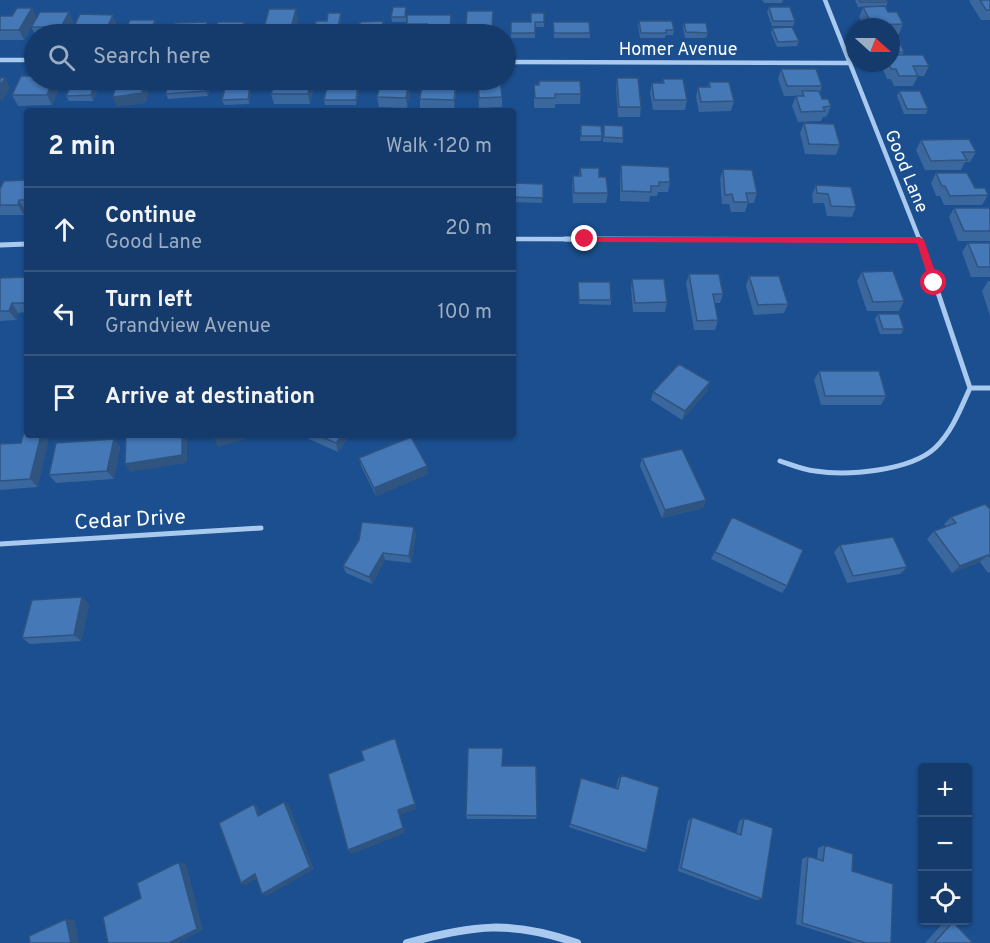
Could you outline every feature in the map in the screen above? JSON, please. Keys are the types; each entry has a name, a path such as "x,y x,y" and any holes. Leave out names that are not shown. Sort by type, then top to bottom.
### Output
{"street":[{"name":"Good Lane","path":"825,0 846,53"},
{"path":"0,60 24,60"},
{"name":"Homer Avenue","path":"516,62 846,63"},
{"name":"Good Lane","path":"854,72 920,240 970,388"},
{"path":"516,239 920,240"},
{"path":"0,245 24,244"},
{"path":"780,461 818,472 842,472 890,467 921,459 935,448 948,431 970,388 990,388"},
{"name":"Cedar Drive","path":"0,544 261,528"},
{"path":"406,943 449,932 487,927 516,927 543,931 577,943"}],"building":[{"path":"859,0 887,0 888,2 860,2"},
{"path":"980,0 990,0 990,10 986,10"},
{"path":"885,6 888,12 897,12 900,18 868,18 863,7"},
{"path":"393,7 406,7 405,17 391,17"},
{"path":"769,7 790,7 795,21 773,21"},
{"path":"17,8 32,8 19,30 0,30 0,16 12,16"},
{"path":"269,9 296,9 292,24 265,24"},
{"path":"467,11 493,11 492,24 466,24"},
{"path":"40,12 69,12 63,24 33,24"},
{"path":"328,13 341,13 339,24 315,24 316,21 327,21"},
{"path":"531,13 544,13 544,22 535,22 535,33 516,33 516,24 511,24 511,22 531,22"},
{"path":"80,14 113,15 109,24 75,24"},
{"path":"407,15 451,15 450,24 407,24"},
{"path":"130,20 155,20 153,24 128,24"},
{"path":"383,21 383,24 360,24 360,22"},
{"path":"639,21 672,21 674,30 666,30 666,33 641,33"},
{"path":"207,22 207,24 175,23"},
{"path":"218,22 244,22 243,24 217,24"},
{"path":"553,22 589,22 590,33 554,33"},
{"path":"684,23 706,23 708,33 686,32"},
{"path":"792,27 799,41 778,42 772,28"},
{"path":"900,55 923,55 929,66 913,66 918,76 899,76 897,72 900,72"},
{"path":"781,69 816,69 822,86 787,86"},
{"path":"21,76 24,76 24,90 49,90 47,95 12,95"},
{"path":"617,78 638,78 641,107 619,107"},
{"path":"663,79 683,79 687,100 654,100 652,83 664,83"},
{"path":"539,81 580,81 581,94 555,94 555,98 535,98 534,85 539,85"},
{"path":"709,82 729,82 734,101 701,102 698,87 710,87"},
{"path":"69,90 93,90 91,95 66,96"},
{"path":"115,90 143,90 142,93 113,97"},
{"path":"166,90 206,90 206,91 166,94"},
{"path":"224,90 250,90 248,99 222,100"},
{"path":"272,90 309,90 308,94 271,94"},
{"path":"326,90 357,90 356,100 324,100"},
{"path":"379,90 408,90 406,98 377,97"},
{"path":"421,90 455,90 454,100 420,99"},
{"path":"479,90 501,90 502,97 479,98"},
{"path":"802,91 819,91 822,99 828,99 831,106 823,107 825,111 801,112 796,96 804,96"},
{"path":"899,91 920,91 928,109 907,109"},
{"path":"804,123 834,124 840,145 809,144"},
{"path":"581,125 601,126 602,136 581,136"},
{"path":"604,125 623,126 623,138 604,137"},
{"path":"969,139 976,152 962,152 967,160 931,161 921,140"},
{"path":"621,165 669,167 670,182 659,182 659,186 651,186 651,192 622,191"},
{"path":"580,168 599,168 599,177 606,177 608,193 574,193 573,176 581,176"},
{"path":"723,169 752,170 757,193 746,193 748,202 734,202 732,194 725,195"},
{"path":"936,173 967,173 975,188 985,188 988,195 950,196"},
{"path":"24,180 24,200 19,200 18,205 0,205 0,189 4,181"},
{"path":"516,183 543,184 543,198 516,197"},
{"path":"816,185 851,187 856,207 831,206 828,194 817,193"},
{"path":"954,208 990,208 990,231 964,231"},
{"path":"968,243 990,243 990,267 978,267"},
{"path":"893,271 904,301 873,302 862,272"},
{"path":"689,274 719,274 723,294 713,294 718,320 697,321"},
{"path":"749,276 779,276 788,304 758,305"},
{"path":"24,277 24,303 12,303 9,311 0,311 0,278"},
{"path":"632,279 664,279 667,302 635,303"},
{"path":"578,282 610,282 611,300 579,300"},
{"path":"878,314 899,314 904,329 883,329"},
{"path":"679,364 710,382 685,411 653,392"},
{"path":"819,371 879,371 886,396 825,396"},
{"path":"24,432 24,438 40,438 30,479 0,481 0,444 21,443"},
{"path":"126,438 182,438 182,455 125,464"},
{"path":"324,438 340,438 336,443"},
{"path":"412,438 427,466 374,488 359,458"},
{"path":"114,439 107,471 49,475 56,443"},
{"path":"682,449 706,500 665,510 642,458"},
{"path":"985,504 990,509 990,557 988,555 960,566 934,531 956,523 951,517"},
{"path":"732,517 803,550 787,586 715,552"},
{"path":"362,522 414,527 409,556 383,553 369,577 343,566 359,540"},
{"path":"893,537 907,567 853,576 840,545"},
{"path":"82,597 74,635 22,638 32,600"},
{"path":"395,738 415,804 398,810 403,828 348,850 328,774 364,760 361,751"},
{"path":"468,748 503,748 502,766 536,766 537,816 466,815"},
{"path":"621,775 659,787 647,850 570,824 581,778 618,789"},
{"path":"284,802 310,867 262,894 255,874 241,883 219,823 254,804 258,816"},
{"path":"692,817 741,835 744,818 773,828 762,899 681,868"},
{"path":"825,845 853,854 852,871 893,884 891,943 866,943 802,923 808,856 823,861"},
{"path":"179,862 197,929 169,943 108,943 103,917 141,898 137,883"},
{"path":"66,919 71,943 30,943 29,936"},
{"path":"950,925 956,925 973,943 934,943"}],"route":[{"path":"585,239 920,240 934,283"}]}
